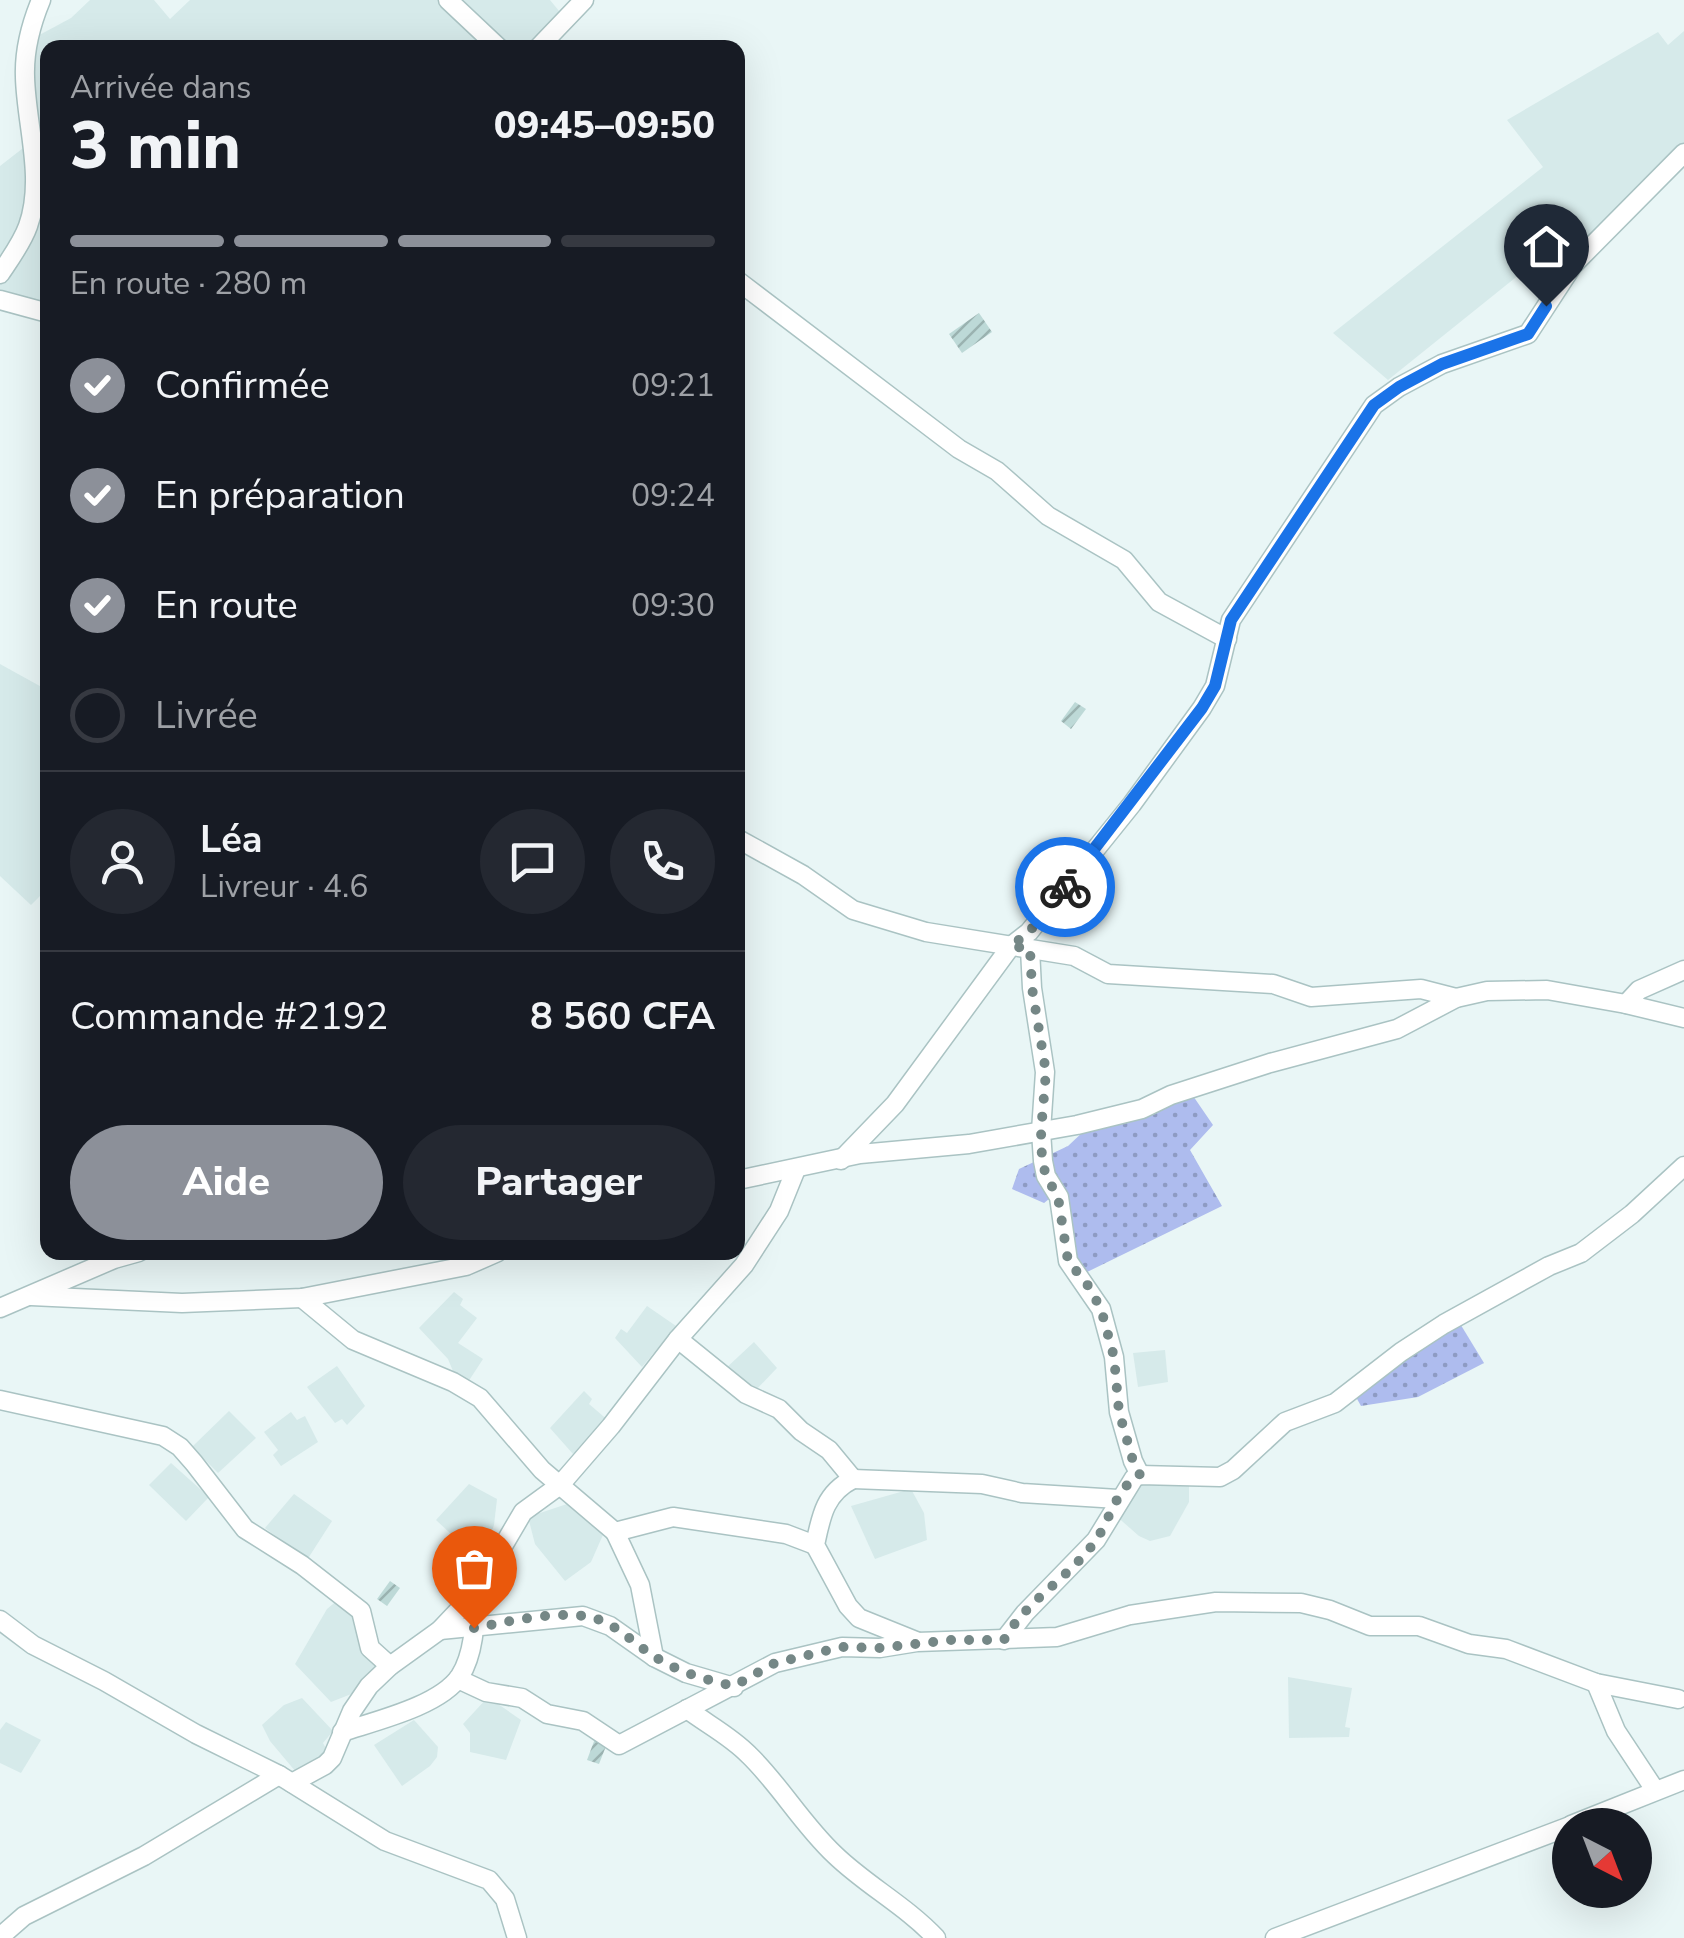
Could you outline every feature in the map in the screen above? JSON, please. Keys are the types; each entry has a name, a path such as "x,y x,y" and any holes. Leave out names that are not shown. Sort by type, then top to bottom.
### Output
{"street":[{"path":"0,274 21,241 32,210 34,149 25,77 28,38 41,0"},
{"path":"448,0 490,40"},
{"path":"546,40 584,0"},
{"path":"841,1160 895,1104 1021,948 1029,932 1202,708 1215,686 1231,620 1374,405 1442,364 1528,334 1573,265 1684,153"},
{"path":"745,286 920,421 998,471 1048,516 1124,560 1159,602 1227,639"},
{"path":"0,300 40,310"},
{"path":"745,843 853,910 892,924 1074,956 1108,974 1273,984 1311,997 1421,989 1456,998"},
{"path":"1021,948 1046,1072 1041,1131 1046,1176 1064,1219 1068,1261 1101,1309 1114,1357 1119,1412 1140,1475"},
{"path":"1626,1004 1639,990 1684,970"},
{"path":"745,1179 860,1154 969,1144 1142,1109 1171,1095 1270,1063 1397,1029 1456,998 1488,991 1546,990 1684,1018"},
{"path":"1004,1640 1024,1613 1096,1540 1134,1478 1220,1477 1234,1470 1285,1422 1335,1403 1444,1324 1581,1252 1632,1214 1684,1166"},
{"path":"0,1937 24,1916 285,1779 325,1765 362,1695 390,1666 440,1630 476,1592 523,1512 560,1485 678,1339 744,1265 779,1211 796,1168"},
{"path":"0,1308 112,1260"},
{"path":"31,1296 182,1303 302,1298 480,1260"},
{"path":"302,1298 353,1340 453,1382 480,1398 542,1470 616,1532 640,1585 654,1657"},
{"path":"678,1339 746,1394 779,1409 801,1431 830,1450 853,1479"},
{"path":"0,1400 164,1436 180,1447 239,1523 360,1611 370,1648 390,1666"},
{"path":"917,1642 859,1618 848,1606 815,1544 823,1508 832,1494 853,1479 982,1484 1051,1496 1118,1499"},
{"path":"616,1532 673,1517 786,1534 815,1544"},
{"path":"342,1732 406,1710 458,1678 474,1628 476,1592"},
{"path":"458,1678 486,1692 522,1698 547,1714 583,1721 619,1745 775,1663 802,1655 842,1647 1056,1637 1130,1616 1216,1602 1300,1603 1370,1626 1419,1626 1468,1644 1506,1649 1596,1683 1678,1700"},
{"path":"440,1630 583,1616 610,1626 654,1657 686,1673 734,1686"},
{"path":"0,1620 33,1646 285,1779 385,1841 489,1880 505,1899 517,1938"},
{"path":"1596,1683 1616,1732 1655,1790"},
{"path":"687,1709 747,1752 832,1852 854,1873 910,1912 936,1938"},
{"path":"1612,1808 1684,1780"},
{"path":"1275,1938 1552,1832"}],"shaded area":[{"path":"90,0 154,0 170,19 190,0 550,0 564,17 542,40 40,40 40,306 0,297 0,166 36,138 32,39 71,18"},
{"path":"1684,31 1684,153 1557,287 1535,293 1520,274 1388,380 1333,333 1543,167 1507,120 1658,32 1668,45"},
{"path":"0,664 40,686 40,896 31,905 0,876"},
{"path":"1189,1090 1213,1125 1190,1150 1222,1206 1083,1274 1073,1259 1059,1191 1044,1203 1012,1189 1019,1169 1068,1146 1084,1131"},
{"path":"454,1292 463,1299 460,1305 477,1318 458,1343 483,1359 468,1382 455,1376 448,1359 419,1328"},
{"path":"647,1306 676,1326 642,1367 615,1338 621,1329 627,1333"},
{"path":"1456,1317 1484,1363 1418,1397 1361,1406 1352,1390"},
{"path":"754,1342 777,1368 753,1393 724,1370"},
{"path":"1165,1350 1168,1382 1138,1387 1133,1353"},
{"path":"337,1366 365,1406 347,1425 342,1419 335,1423 307,1387"},
{"path":"584,1391 592,1399 589,1404 610,1422 573,1454 550,1428"},
{"path":"229,1411 256,1438 218,1473 192,1447"},
{"path":"291,1412 297,1420 305,1416 318,1442 281,1466 273,1455 278,1450 264,1432"},
{"path":"171,1463 209,1497 186,1521 149,1485"},
{"path":"1135,1479 1189,1483 1189,1502 1170,1536 1150,1541 1114,1514"},
{"path":"469,1484 497,1499 485,1551 450,1533 436,1520"},
{"path":"911,1489 924,1513 927,1540 875,1559 851,1506"},
{"path":"294,1494 332,1521 307,1560 265,1528"},
{"path":"576,1501 577,1512 606,1528 591,1562 565,1581 535,1544 528,1517"},
{"path":"339,1599 363,1619 358,1643 383,1668 359,1691 331,1702 295,1664 327,1609"},
{"path":"1288,1677 1352,1688 1345,1727 1350,1728 1349,1737 1289,1738"},
{"path":"488,1697 521,1720 506,1760 470,1752 470,1733 463,1724"},
{"path":"302,1698 333,1731 323,1743 330,1756 296,1772 262,1725 284,1705"},
{"path":"414,1720 438,1747 437,1757 402,1786 374,1745"},
{"path":"6,1722 41,1740 21,1773 0,1763 0,1730"}],"building":[{"path":"979,313 992,332 962,353 949,334"},
{"path":"1075,702 1086,709 1071,729 1061,721"},
{"path":"390,1581 400,1588 387,1606 377,1599"},
{"path":"596,1736 608,1741 599,1764 587,1760"}],"way so far":[{"path":"474,1628 515,1620 583,1616 598,1619 654,1657 686,1673 734,1686 775,1663 842,1647 1004,1640 1024,1613 1096,1540 1118,1499 1140,1475 1119,1412 1114,1357 1101,1309 1068,1261 1064,1219 1042,1160 1046,1072 1032,988 1030,949 1011,946 1029,932 1065,887"}],"route":[{"path":"1065,887 1202,708 1215,686 1231,620 1374,405 1442,364 1528,334 1546,306"}]}
